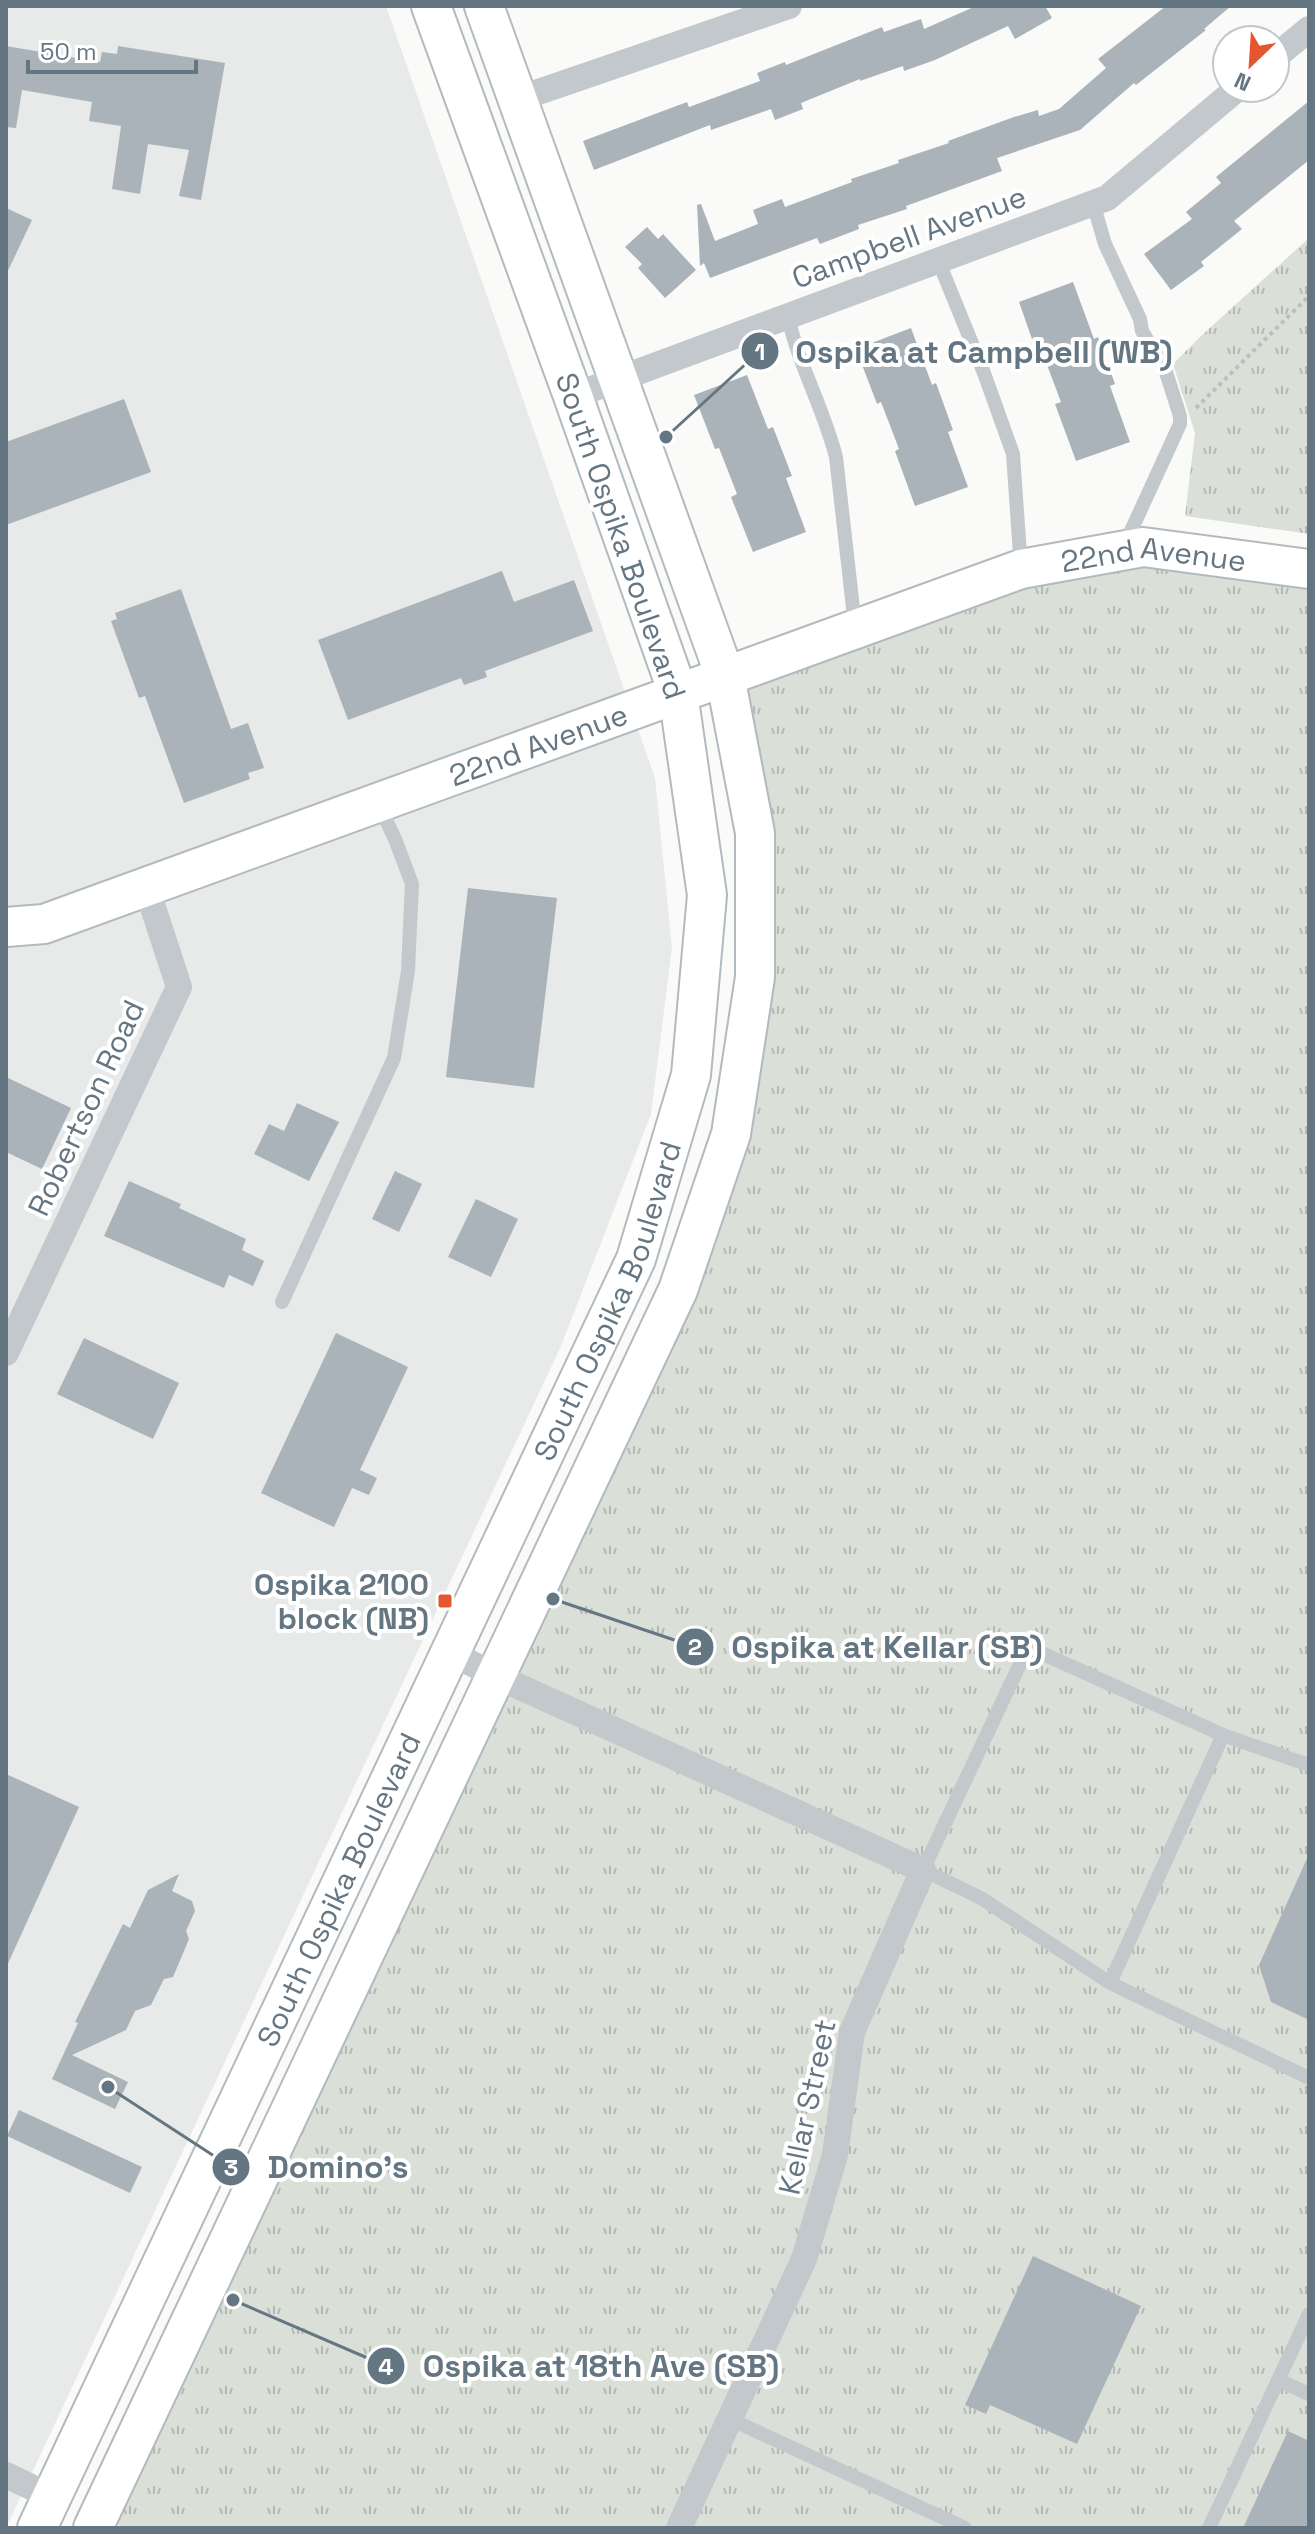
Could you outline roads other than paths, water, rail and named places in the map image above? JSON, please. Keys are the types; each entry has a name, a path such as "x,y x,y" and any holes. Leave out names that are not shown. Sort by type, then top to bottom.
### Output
{"main road":[{"name":"South Ospika Boulevard","path":"44,2512 636,1259 691,1075 707,895 678,693 431,6"},
{"name":"South Ospika Boulevard","path":"103,2525 678,1290 731,1134 755,977 755,833 725,676 484,6"},
{"name":"22nd Avenue","path":"6,927 44,924 1021,569 1143,547 1309,569"},
{"path":"44,2512 103,2525"}],"street":[{"path":"518,99 789,6"},
{"path":"1291,44 1309,29"},
{"name":"Campbell Avenue","path":"573,396 1107,198 1219,104"},
{"name":"Robertson Road","path":"6,1353 179,987 146,886"},
{"path":"449,1652 923,1870"},
{"name":"Kellar Street","path":"679,2528 804,2259 835,2155 852,2032 923,1870"},
{"path":"6,2475 44,2512"}],"lane":[{"path":"1093,203 1105,244 1140,319 1142,331 1165,369 1178,404 1180,424 1122,551"},
{"path":"938,260 1013,454 1021,569"},
{"path":"788,316 820,412 830,431 836,457 856,628"},
{"path":"282,1302 394,1058 408,971 412,884 378,802"},
{"path":"1309,1765 1223,1735 1028,1647 923,1870 981,1898 1110,1983 1309,2078"},
{"path":"1110,1983 1223,1735"},
{"path":"1209,2528 1309,2314"},
{"path":"1278,2380 1309,2394"},
{"path":"730,2419 965,2528"}],"place":[{"name":"Ospika at Campbell (WB)","path":"666,437"},
{"name":"Ospika at Kellar (SB)","path":"553,1599"},
{"name":"Ospika 2100 block (NB)","path":"445,1601"},
{"name":"Domino's","path":"108,2087"},
{"name":"Ospika at 18th Ave (SB)","path":"233,2300"}]}
